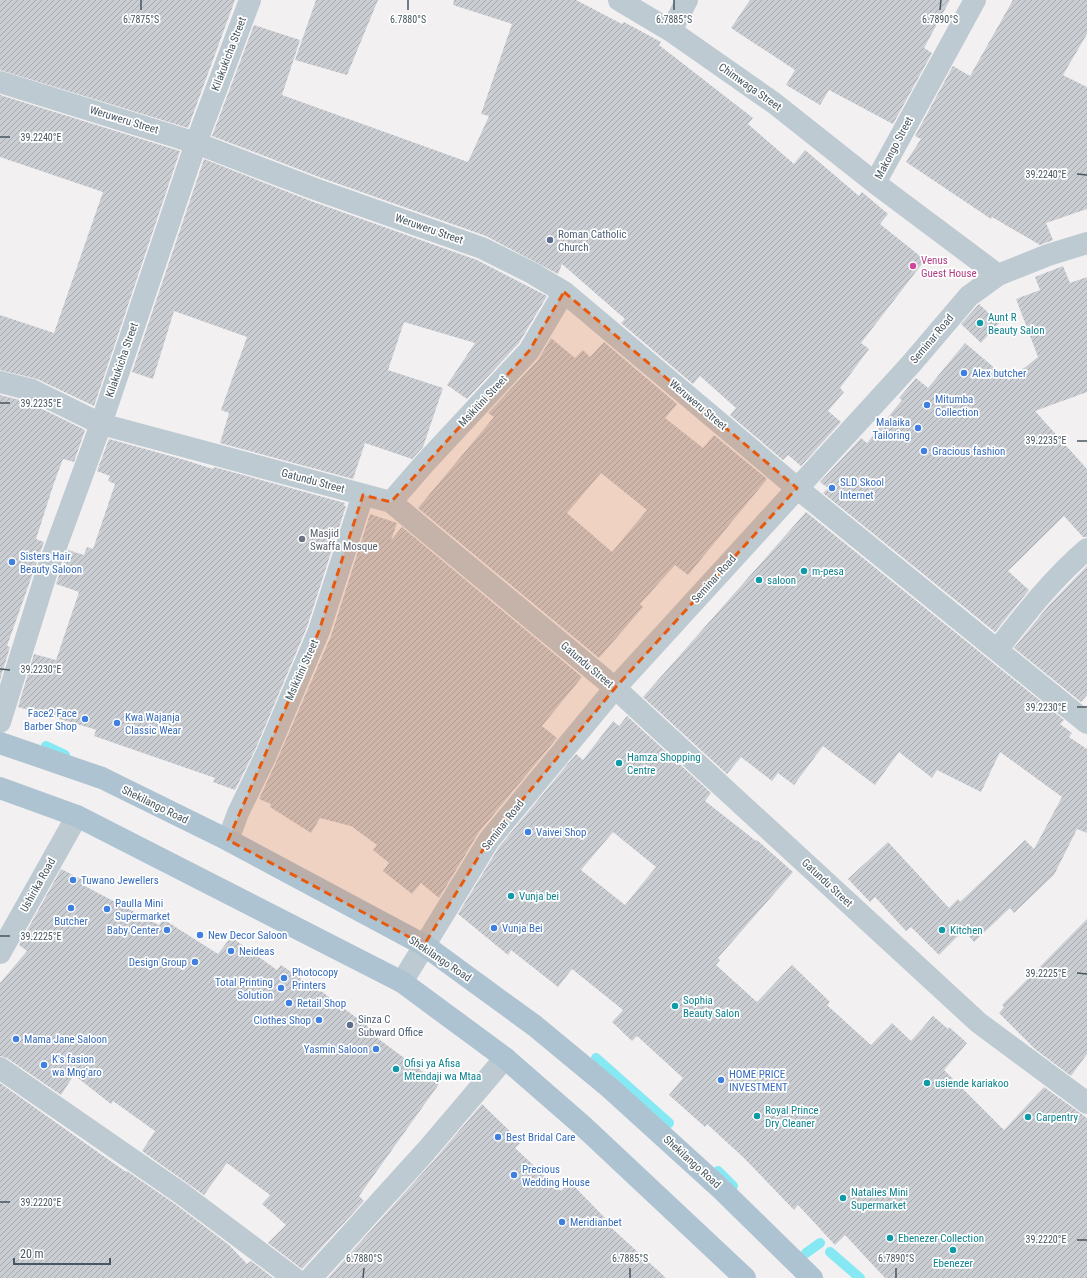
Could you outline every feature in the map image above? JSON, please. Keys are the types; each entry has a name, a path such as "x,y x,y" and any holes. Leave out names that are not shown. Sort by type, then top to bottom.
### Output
{"main road":[{"name":"Shekilango Road","path":"0,743 102,778 228,840 424,945 535,1026 610,1088 719,1187 812,1278"},
{"path":"0,788 77,816 402,982 505,1058 583,1126 745,1278"}],"street":[{"name":"Kilakukicha Street","path":"0,722 47,572 101,424 196,143 250,0"},
{"name":"Chimwaga Street","path":"619,0 671,31 774,103 875,183"},
{"path":"671,31 687,0"},
{"name":"Makongo Street","path":"975,0 875,183 998,275"},
{"name":"Weruweru Street","path":"0,82 196,143 315,189 482,248 532,273 564,292 797,488 1087,723"},
{"name":"Seminar Road","path":"402,982 489,840 615,688 911,364 969,296 998,275 1048,256 1087,244"},
{"name":"Msikitini Street","path":"391,502 424,464 529,351 564,292"},
{"name":"Gatundu Street","path":"0,382 32,390 101,424 391,502 615,688 978,1023 1087,1103"},
{"name":"Msikitini Street","path":"228,840 238,813 266,755 319,630 363,495"},
{"path":"997,650 1024,615 1059,575 1087,549"},
{"name":"Ushirika Road","path":"0,953 77,816"},
{"path":"311,1278 426,1151 505,1058"},
{"path":"0,1068 182,1194 294,1278"}],"highlighted area":[{"path":"564,292 797,488 615,688 489,840 424,945 228,840 319,631 363,495 391,502 529,351"}],"building":[{"path":"0,0 235,0 188,128 0,70"},
{"path":"316,0 378,0 347,75 295,60"},
{"path":"454,0 576,0 622,24 624,22 661,42 659,45 753,118 748,124 794,164 805,150 859,196 862,192 888,214 880,224 925,260 861,343 869,349 840,388 844,392 828,411 841,422 801,466 788,455 783,460 730,415 736,408 700,376 693,384 621,323 625,319 562,264 558,274 486,236 319,177 212,136 254,25 300,40 282,95 468,162 489,116 481,114 512,24 453,5"},
{"path":"750,0 950,0 924,48 932,53 893,124 829,90 820,105 786,85 795,70 731,28"},
{"path":"1013,0 1087,0 1087,34 1063,75 1087,87 1087,209 1046,223 1053,240 1040,245 992,217 991,219 906,162 921,139 915,136 953,66 970,76"},
{"path":"0,95 180,151 94,406 37,379 0,370 0,315 54,333 103,192 0,157"},
{"path":"204,159 311,201 477,260 547,296 519,343 467,399 447,385 475,343 404,322 388,370 443,388 423,447 412,459 365,443 353,479 220,443 229,413 221,410 247,337 174,311 153,379 132,372"},
{"path":"1063,266 1070,283 1087,277 1087,392 1035,411 1087,469 1087,537 1083,537 1064,516 1008,571 1029,590 995,632 823,493 828,488 820,482 861,438 867,443 902,400 899,398 916,378 928,388 965,343 1009,380 1038,357 1016,299 1040,290 1035,277"},
{"name":"Aunt R Beauty Salon","path":"979,304 999,323 981,343 961,324"},
{"path":"551,338 575,358 583,350 590,357 604,342 677,404 665,418 703,448 714,435 767,479 688,575 675,565 640,604 643,607 599,658 418,508 494,417 488,413 538,360","holes":["601,473 647,510 612,552 567,513"]},
{"path":"0,395 28,402 85,430 74,462 63,459 54,483 36,539 44,542 7,646 10,647 0,680"},
{"path":"109,439 213,469 214,467 345,503 344,506 346,506 307,627 255,750 235,790 213,782 215,778 94,736 96,730 94,729 18,707 34,654 56,660 79,592 56,584 68,550 84,555 87,547 93,549 115,484 108,481 110,476 97,471"},
{"path":"806,512 1064,720 1060,724 1072,733 1069,737 1087,749 1087,833 1077,829 1054,875 1014,913 1010,908 974,942 964,930 939,955 911,927 906,931 875,897 870,902 848,879 888,842 949,908 958,899 960,902 1025,840 1034,849 1062,797 1000,752 981,792 937,770 932,778 899,752 875,785 823,746 794,785 778,773 772,781 741,757 727,774 643,697"},
{"path":"370,514 397,523 391,540 402,527 582,677 542,726 557,738 479,832 439,898 421,883 412,894 383,871 389,863 373,850 377,845 351,826 320,818 311,833 270,807 271,804 259,799 331,636"},
{"path":"1087,566 1087,695 1081,702 1014,648 1049,605"},
{"path":"627,716 711,793 705,801 756,841 757,840 793,872 718,958 720,960 716,965 757,1002 792,965 830,1002 827,1005 871,1045 892,1023 911,1041 933,1016 948,1029 949,1027 967,1043 944,1070 1004,1130 1044,1087 1087,1118 1087,1278 885,1278 845,1235 835,1245 798,1205 794,1210 744,1158 707,1124 705,1127 669,1095 683,1078 637,1036 632,1041 612,1022 623,1010 572,969 558,987 511,950 508,955 458,914 499,847 576,754 583,760 613,721 619,726","holes":["613,832 656,867 625,905 581,870"]},
{"path":"61,869 83,880 81,884 159,925 163,919 218,954 231,937 277,970 281,965 320,992 321,991 370,1028 368,1031 439,1084 359,1196 364,1201 302,1269 268,1243 286,1225 262,1204 270,1195 227,1163 204,1195 142,1151 155,1131 113,1101 111,1104 74,1075 61,1095 7,1058 0,1056 0,983 27,951 19,945"},
{"path":"1087,919 1087,1054 1071,1076 1035,1049 999,1013 1004,1007 1002,1005"},
{"path":"0,1083 126,1172 127,1171 175,1204 229,1245 247,1264 251,1261 273,1278 0,1278"},
{"path":"482,1104 521,1142 515,1148 561,1191 570,1182 605,1218 603,1220 666,1278 328,1278 435,1159"}],"waterway":[{"path":"46,746 65,755"},
{"path":"596,1058 669,1123"},
{"path":"718,1171 733,1186"},
{"path":"806,1253 820,1243"},
{"path":"830,1252 860,1278"}],"place":[{"name":"Roman Catholic Church","path":"550,240"},
{"name":"Venus Guest House","path":"913,266"},
{"name":"Aunt R Beauty Salon","path":"980,323"},
{"name":"Alex butcher","path":"964,373"},
{"name":"Mitumba Collection","path":"927,405"},
{"name":"Malaika Tailoring","path":"918,428"},
{"name":"Gracious fashion","path":"924,451"},
{"name":"SLD Skool Internet","path":"832,488"},
{"name":"Masjid Swaffa Mosque","path":"302,539"},
{"name":"Sisters Hair Beauty Saloon","path":"12,562"},
{"name":"m-pesa","path":"804,571"},
{"name":"saloon","path":"759,580"},
{"name":"Face2 Face Barber Shop","path":"85,719"},
{"name":"Kwa Wajanja Classic Wear","path":"117,723"},
{"name":"Hamza Shopping Centre","path":"619,763"},
{"name":"Vaivei Shop","path":"528,832"},
{"name":"Tuwano Jewellers","path":"73,880"},
{"name":"Vunja bei","path":"511,896"},
{"name":"Butcher","path":"71,908"},
{"name":"Paulla Mini Supermarket","path":"107,909"},
{"name":"Vunja Bei","path":"494,928"},
{"name":"Baby Center","path":"167,930"},
{"name":"Kitchen","path":"942,930"},
{"name":"New Decor Saloon","path":"200,935"},
{"name":"Neideas","path":"231,951"},
{"name":"Design Group","path":"195,962"},
{"name":"Photocopy Printers","path":"284,978"},
{"name":"Total Printing Solution","path":"281,988"},
{"name":"Retail Shop","path":"289,1003"},
{"name":"Sophia Beauty Salon","path":"675,1006"},
{"name":"Clothes Shop","path":"319,1020"},
{"name":"Sinza C Subward Office","path":"350,1025"},
{"name":"Mama Jane Saloon","path":"16,1039"},
{"name":"Yasmin Saloon","path":"376,1049"},
{"name":"K's fasion wa Mng'aro","path":"44,1065"},
{"name":"Ofisi ya Afisa Mtendaji wa Mtaa","path":"396,1069"},
{"name":"HOME PRICE INVESTMENT","path":"721,1080"},
{"name":"usiende kariakoo","path":"927,1083"},
{"name":"Royal Prince Dry Cleaner","path":"757,1116"},
{"name":"Carpentry","path":"1028,1117"},
{"name":"Best Bridal Care","path":"498,1137"},
{"name":"Precious Wedding House","path":"514,1175"},
{"name":"Natalies Mini Supermarket","path":"843,1198"},
{"name":"Meridianbet","path":"562,1222"},
{"name":"Ebenezer Collection","path":"890,1238"},
{"name":"Ebenezer","path":"953,1250"}]}
